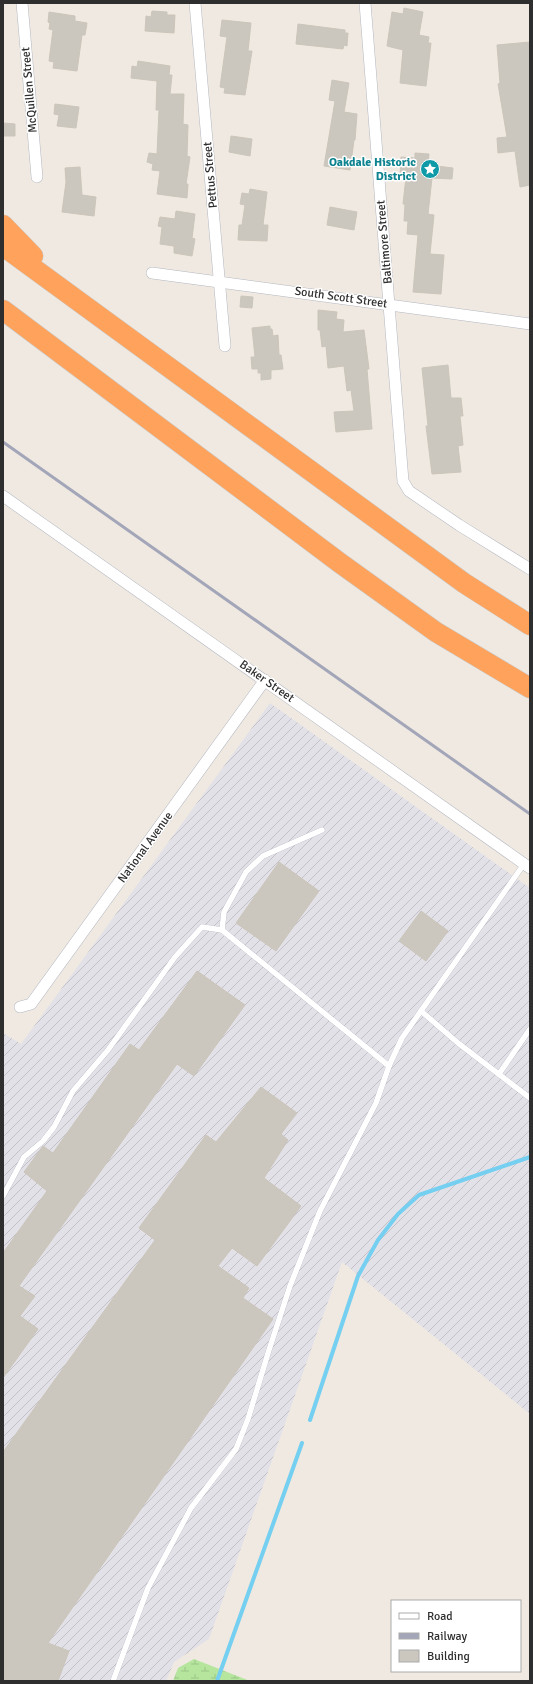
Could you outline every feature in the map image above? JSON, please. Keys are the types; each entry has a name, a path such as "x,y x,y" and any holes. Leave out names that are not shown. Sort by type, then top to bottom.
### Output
{"highway":[{"path":"3,226 74,299"},
{"path":"3,246 464,583 530,625"},
{"path":"3,310 340,563 436,632 530,688"},
{"path":"3,324 42,339"}],"street":[{"name":"McQuillen Street","path":"22,3 37,177"},
{"name":"Pettus Street","path":"195,3 218,281 225,346"},
{"name":"Baltimore Street","path":"365,3 403,481 409,491 459,525 530,569"},
{"name":"South Scott Street","path":"152,273 530,324"},
{"name":"Baker Street","path":"3,496 266,680 527,866"},
{"name":"National Avenue","path":"20,1007 31,1004 266,680"}],"lane":[{"path":"222,930 224,912 246,872 263,856 322,830"},
{"path":"112,1681 148,1588 191,1508 236,1449 248,1418 293,1279 320,1211 376,1103 389,1066 402,1038 527,866"},
{"path":"3,1196 24,1157 43,1141 54,1127 73,1090 108,1050 175,957 202,927 222,930 389,1066"},
{"path":"421,1011 458,1043 530,1098"},
{"path":"499,1074 530,1029"}],"shaded area":[{"path":"270,703 530,888 530,1414 342,1262 209,1639 174,1662 166,1681 3,1681 3,1033 21,1044"}],"green space":[{"path":"194,1659 250,1681 173,1681 178,1668"}],"building":[{"path":"404,8 423,12 419,35 429,37 428,43 431,43 426,86 400,83 403,50 387,46 392,12 403,14"},
{"path":"152,11 167,12 167,15 175,15 174,33 145,31 146,16 151,17"},
{"path":"49,12 75,16 75,21 87,23 85,35 82,35 77,71 53,68 54,62 49,61 53,30 49,29"},
{"path":"222,20 251,23 248,51 252,51 245,95 224,93 225,88 220,87 227,37 220,36"},
{"path":"298,24 345,30 345,33 348,33 347,46 344,45 343,49 296,44"},
{"path":"530,42 530,185 520,187 515,151 498,153 497,138 507,137 498,84 500,83 497,45"},
{"path":"138,61 170,66 169,75 172,75 170,94 184,94 183,124 188,125 187,156 190,157 186,184 188,184 187,198 157,194 160,171 152,170 153,164 147,162 149,153 157,154 159,110 156,110 157,81 131,78 132,66 137,67"},
{"path":"332,80 349,83 344,112 357,114 355,140 350,170 324,166 335,101 329,100"},
{"path":"55,104 79,107 76,128 57,126 59,115 54,114"},
{"path":"3,123 15,124 15,136 3,136"},
{"path":"231,136 252,139 250,156 229,152"},
{"path":"415,153 429,154 428,165 453,168 452,179 432,178 428,214 434,215 430,254 444,255 441,294 413,292 418,235 407,234 408,221 404,221 405,204 403,204 406,177 400,176 401,157 415,158"},
{"path":"80,167 82,195 96,197 94,216 62,212 66,182 65,168"},
{"path":"250,189 267,192 263,225 268,225 267,241 238,240 239,225 242,225 245,205 240,204 242,193 249,194"},
{"path":"330,207 357,212 354,230 327,225"},
{"path":"176,211 195,214 192,238 195,239 192,256 174,253 174,246 160,244 162,227 158,226 160,217 175,219"},
{"path":"241,296 253,297 252,308 240,307"},
{"path":"318,310 337,312 336,319 344,320 343,332 364,330 369,369 367,369 372,429 336,432 334,412 354,411 351,390 347,391 344,366 328,368 326,346 322,347 320,330 318,330"},
{"path":"270,326 273,336 278,335 279,355 281,355 283,369 271,370 271,379 261,380 261,373 258,373 258,369 252,369 251,357 255,357 252,328"},
{"path":"448,365 451,398 461,398 463,416 460,416 463,445 458,446 461,472 432,474 426,426 428,426 422,368"},
{"path":"279,862 319,891 276,951 236,923"},
{"path":"421,911 448,931 426,961 399,941"},
{"path":"197,971 245,1005 194,1076 177,1064 19,1286 35,1296 20,1316 38,1329 3,1378 3,1253 47,1191 24,1172 43,1146 53,1153 130,1044 139,1050"},
{"path":"261,1087 297,1113 281,1134 288,1140 264,1178 301,1206 257,1266 232,1248 218,1266 249,1288 243,1298 273,1319 48,1643 69,1651 58,1681 3,1681 3,1452 155,1240 139,1228 206,1135 216,1142"}],"waterway":[{"path":"310,1420 358,1276 378,1240 398,1214 419,1195 530,1157"},
{"path":"217,1681 302,1443"}],"railway":[{"path":"3,442 530,814"}],"place":[{"name":"Oakdale Historic District","path":"430,169"}]}
